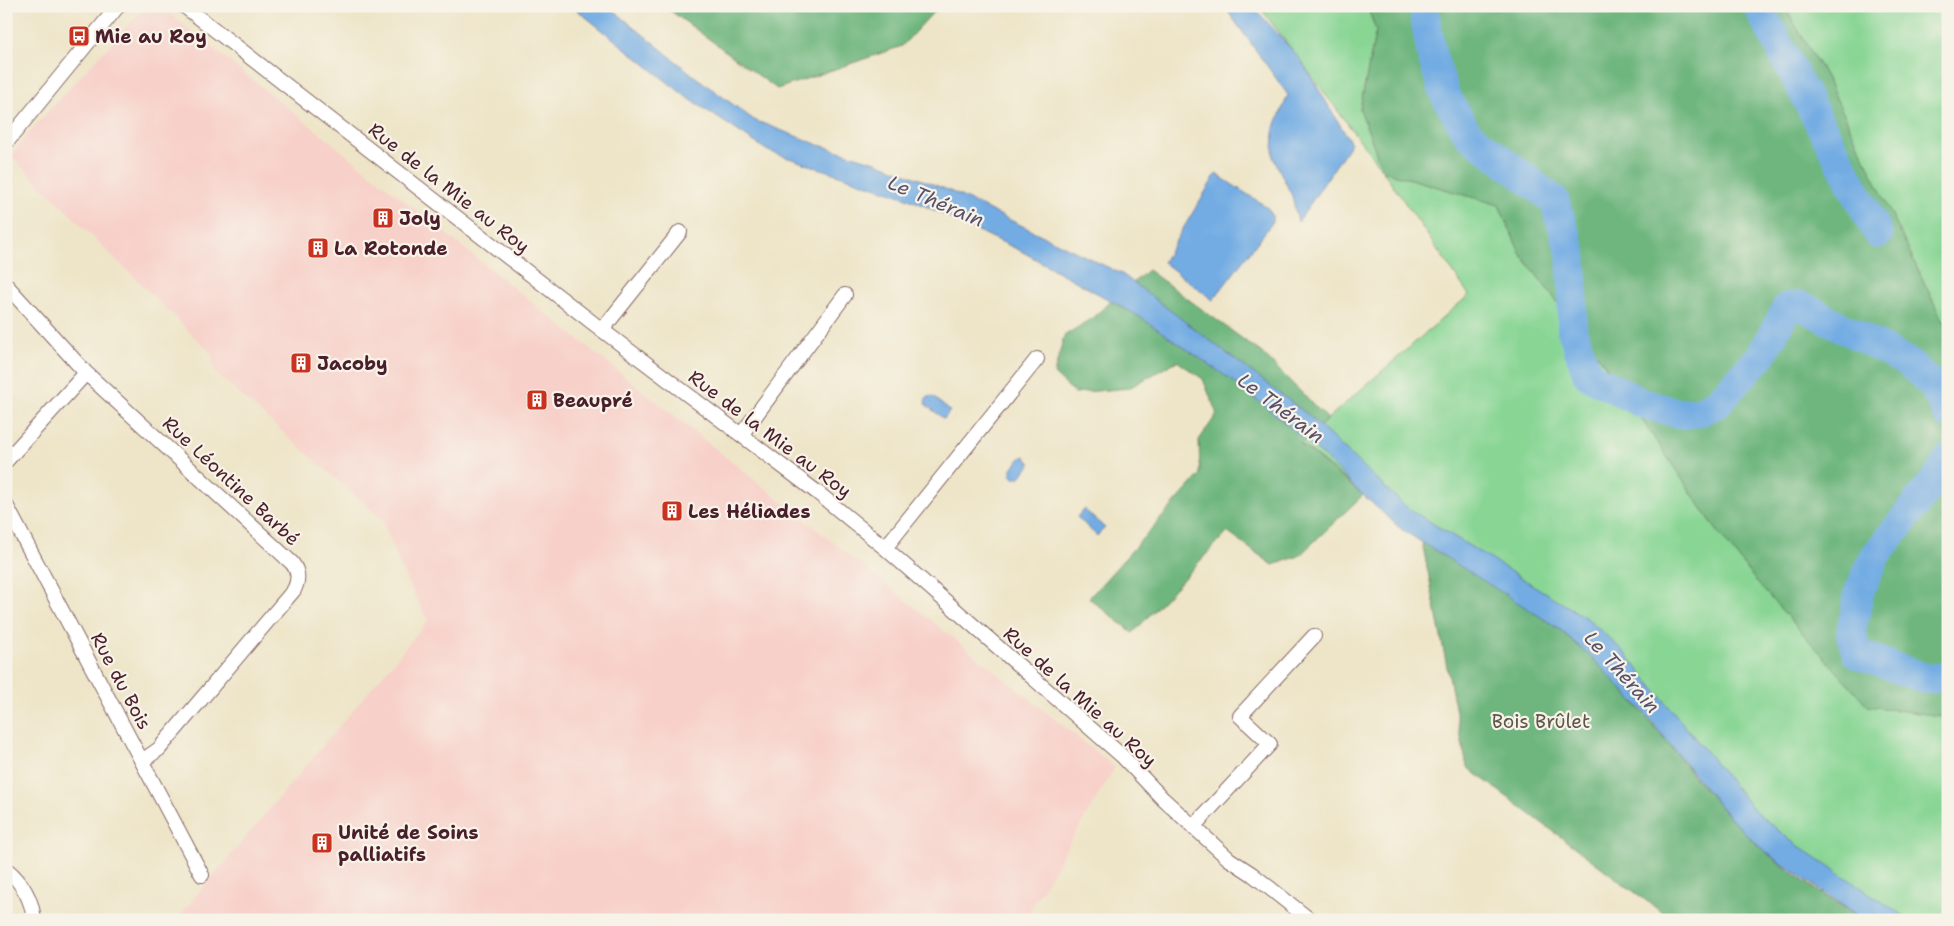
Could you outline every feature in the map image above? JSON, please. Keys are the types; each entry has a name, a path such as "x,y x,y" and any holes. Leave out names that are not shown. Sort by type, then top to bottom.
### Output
{"street":[{"path":"6,143 118,6"},
{"name":"Rue de la Mie au Roy","path":"184,6 602,330 818,493 885,548 1122,756 1229,860 1252,874 1310,920"},
{"path":"602,330 680,232"},
{"name":"Rue Léontine Barbé","path":"6,284 86,373 292,563 298,573 297,584 294,590 159,749 142,761"},
{"path":"741,435 844,295"},
{"path":"885,548 1037,359"},
{"path":"6,461 86,373"},
{"name":"Rue du Bois","path":"6,505 202,875"},
{"path":"1193,827 1270,744 1240,716 1314,636"},
{"path":"6,869 19,882 26,894 34,920"}],"shaded area":[{"path":"146,6 160,6 1115,767 1024,920 176,920 428,621 403,573 382,519 214,372 212,354 11,156 30,131"}],"green space":[{"path":"664,6 939,6 902,46 777,89"},
{"path":"1259,6 1367,6 1376,30 1360,109 1383,171"},
{"path":"1367,6 1784,6 1825,75 1943,322 1948,325 1948,717 1868,706 1759,585 1716,529 1605,365 1520,253 1499,205 1383,171 1360,109 1376,30"},
{"path":"1784,6 1948,6 1948,325 1943,322 1825,75"},
{"path":"1383,171 1499,205 1520,253 1605,365 1716,529 1868,706 1948,717 1948,920 1867,920 1422,542 1300,443 1469,295"},
{"path":"1148,270 1262,353 1328,419 1300,444 1363,495 1299,556 1273,565 1227,532 1133,633 1089,598 1200,475 1199,440 1217,414 1203,379 1177,361 1129,388 1075,393 1054,374 1064,336 1092,318"},
{"name":"Bois Brûlet","path":"1422,542 1510,595 1572,640 1632,700 1708,793 1748,836 1789,870 1864,920 1672,920 1467,767"}],"water":[{"name":"Le Thérain","path":"572,6 608,6 693,75 754,120 819,145 876,162 948,190 1122,274 1307,414 1406,507 1588,619 1624,652 1755,811 1790,840 1899,913 1913,920 1864,920 1772,857 1747,835 1717,803 1644,712 1591,657 1558,628 1401,529 1353,486 1327,459 1277,416 1234,382 1140,317 1021,251 923,205 768,151 685,96"},
{"path":"1224,6 1253,6 1301,60 1351,143 1298,222 1292,196 1273,157 1274,129 1288,95"},
{"path":"1216,174 1267,207 1272,215 1272,223 1213,300 1163,262"},
{"path":"932,396 950,411 944,419 925,404 926,398"},
{"path":"1025,456 1031,464 1019,478 1014,478 1010,473 1011,471 1018,461"},
{"path":"1084,509 1105,528 1097,536 1077,517"}],"waterway":[{"path":"1423,6 1432,56 1446,97 1468,134 1554,200 1571,252 1573,288 1572,330 1588,375 1641,403 1681,414 1699,412 1716,404 1759,358 1787,307 1802,306 1909,363 1933,385 1948,414"},
{"path":"1758,6 1878,234"},
{"path":"1948,459 1942,471 1875,556 1860,589 1851,632 1857,654 1927,679 1948,677"}],"place":[{"name":"Mie au Roy","path":"79,36"},
{"name":"Joly","path":"383,218"},
{"name":"La Rotonde","path":"318,248"},
{"name":"Jacoby","path":"301,363"},
{"name":"Beaupré","path":"537,400"},
{"name":"Les Héliades","path":"672,511"},
{"name":"Unité de Soins palliatifs","path":"322,843"}]}
